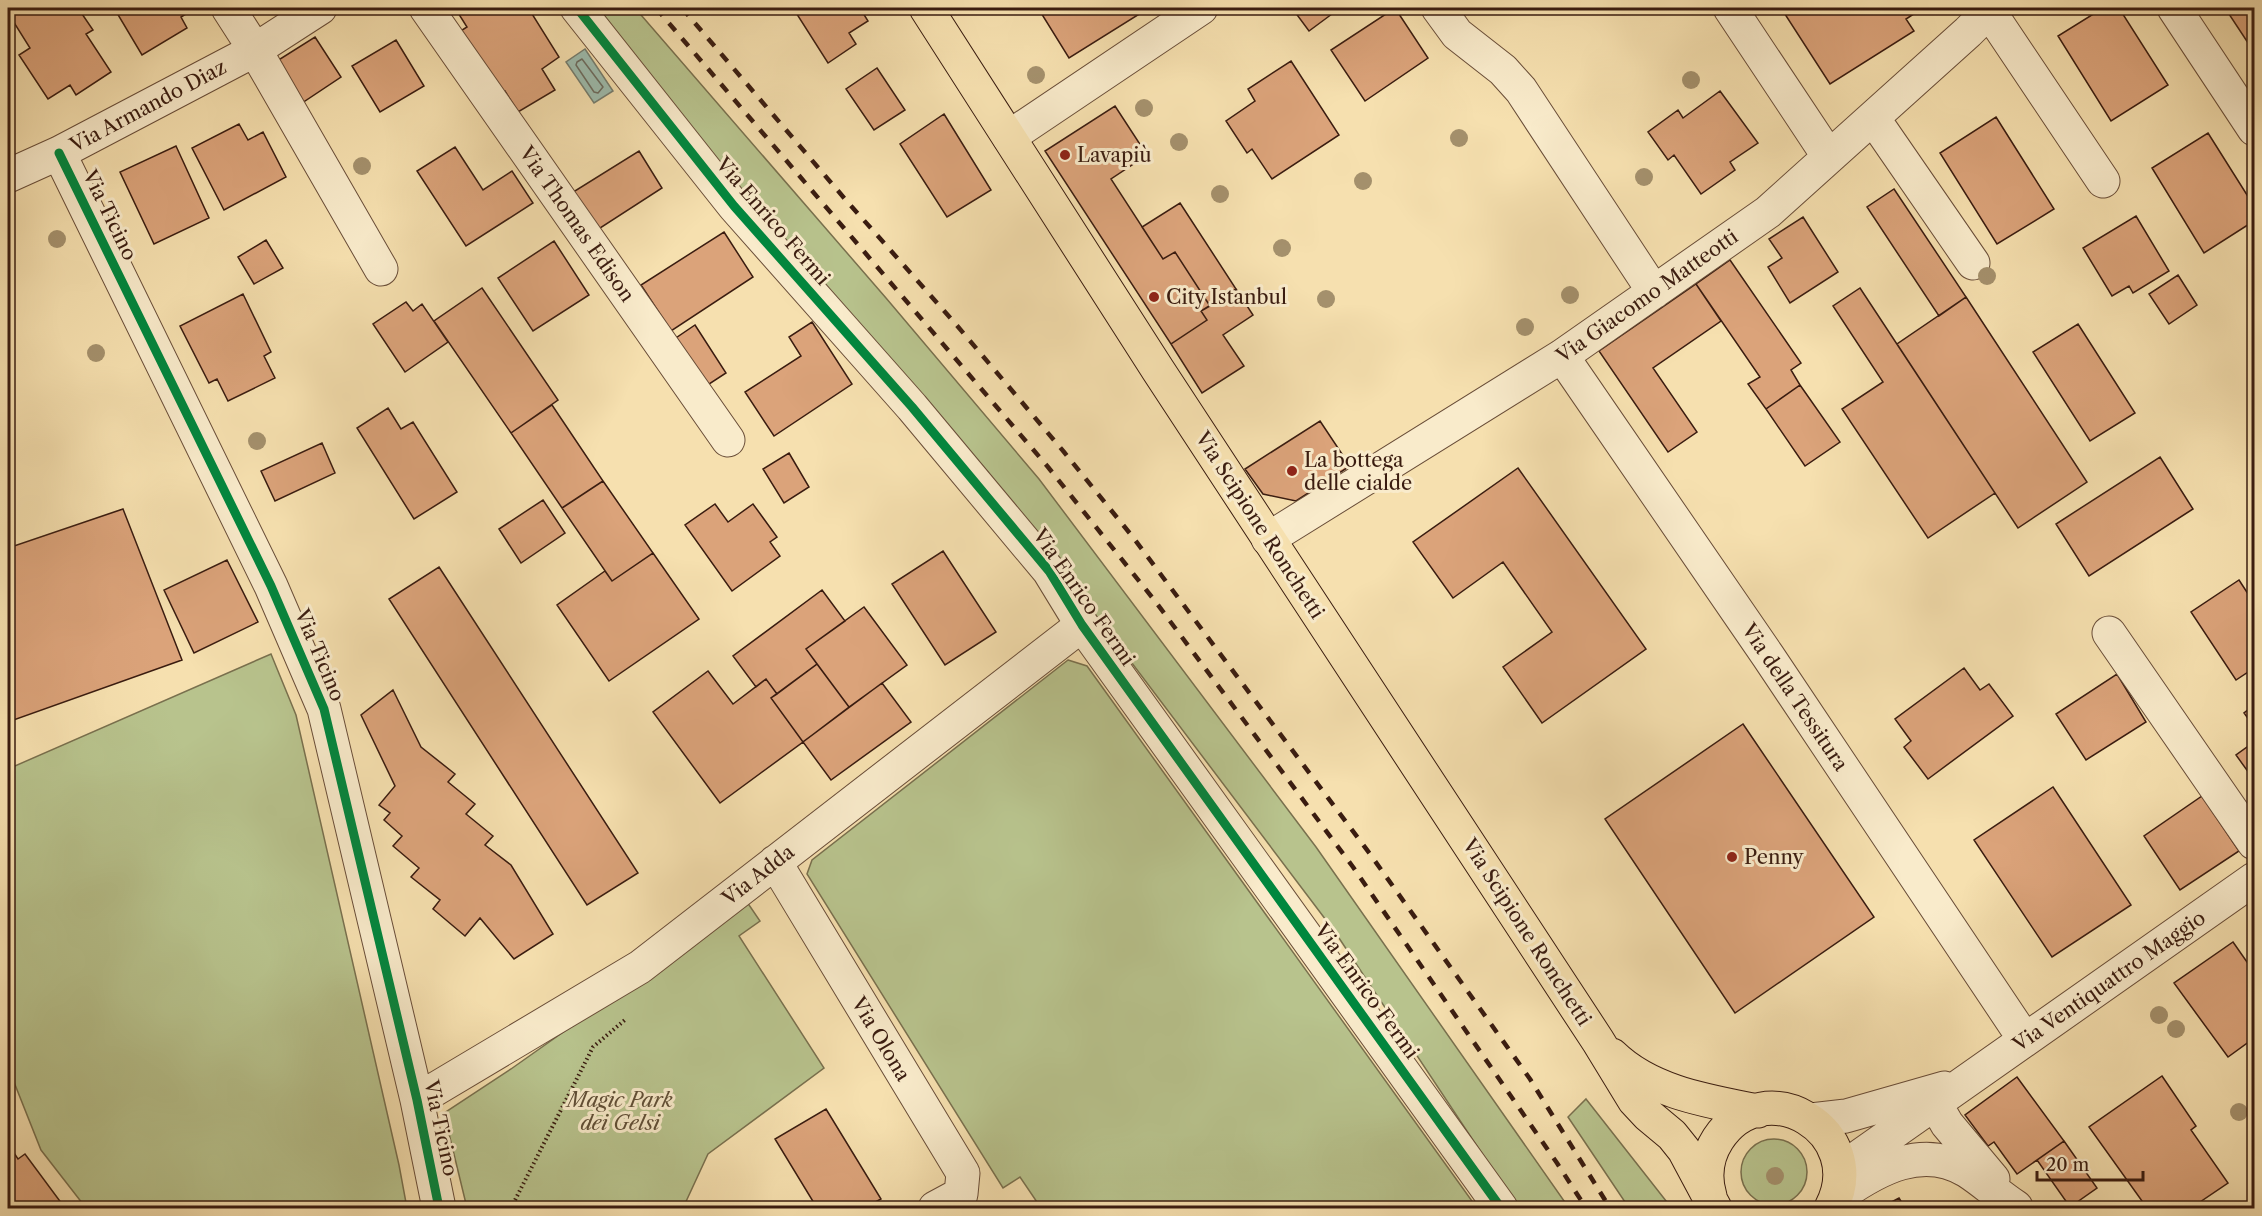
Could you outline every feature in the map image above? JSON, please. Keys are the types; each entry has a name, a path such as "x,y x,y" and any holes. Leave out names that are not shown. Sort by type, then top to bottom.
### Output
{"main road":[{"name":"Via Scipione Ronchetti","path":"926,8 1268,540 1598,1041 1634,1100 1672,1135 1684,1150 1715,1209"},
{"name":"Via Scipione Ronchetti","path":"1598,1041 1629,1069 1653,1083 1708,1100 1758,1111"},
{"path":"1715,1209 1709,1193 1707,1178 1707,1167 1713,1148 1729,1126 1742,1116 1758,1111 1785,1109 1811,1120 1830,1139 1837,1154 1836,1192"}],"street":[{"path":"228,8 255,50 381,269"},
{"name":"Via Armando Diaz","path":"8,176 59,153 255,50 320,8"},
{"name":"Via Thomas Edison","path":"426,8 728,440"},
{"name":"Via Enrico Fermi","path":"577,8 734,206 912,407 1049,571 1082,625 1501,1209"},
{"path":"1009,137 1201,8"},
{"path":"1438,8 1457,34 1503,70 1521,90 1654,292"},
{"path":"1730,8 1829,157"},
{"path":"2174,8 2254,129"},
{"path":"1991,9 2103,181"},
{"name":"Via Giacomo Matteotti","path":"1268,540 1562,356 1768,212 1991,9"},
{"path":"1873,118 1973,263"},
{"name":"Via Ticino","path":"59,153 271,586 324,710 417,1100 439,1209"},
{"name":"Via della Tessitura","path":"1562,356 1768,656 2025,1040"},
{"name":"Via Adda","path":"417,1100 640,967 1082,625"},
{"path":"2109,633 2254,843"},
{"name":"Via Olona","path":"775,862 963,1173 961,1194 935,1209"},
{"name":"Via Ventiquattro Maggio","path":"1836,1192 1963,1082 2254,879"},
{"name":"Via Ventiquattro Maggio","path":"1811,1120 1846,1116 1963,1082"},
{"path":"1936,1105 1947,1124 2016,1208"},
{"path":"1836,1192 1890,1166 1914,1160 1940,1161 1965,1170 2016,1208"}],"path":[{"path":"511,1209 593,1047 627,1018"}],"green space":[{"path":"594,8 635,8 1039,479 1316,847 1569,1208 1518,1208 1335,932 987,471 754,210"},
{"path":"271,654 296,715 407,1208 86,1208 41,1150 8,1067 8,769"},
{"path":"1068,660 1087,666 1477,1208 1041,1208 1020,1177 1003,1188 807,874 812,860"},
{"name":"Magic Park dei Gelsi","path":"747,902 760,921 739,936 824,1068 708,1154 683,1208 467,1208 444,1113 511,1069"},
{"path":"1586,1099 1672,1208 1629,1208 1568,1117"},
{"path":"1774,1139 1787,1141 1802,1154 1807,1172 1805,1185 1792,1200 1774,1205 1761,1203 1746,1190 1741,1172 1743,1159 1756,1144"}],"water":[{"path":"585,49 613,91 594,103 566,62"}],"building":[{"path":"15,8 78,8 93,30 86,34 111,72 76,95 70,85 48,99 19,55 30,48 8,13"},
{"path":"114,8 194,9 181,17 187,28 142,55"},
{"path":"455,8 516,8 521,14 529,9 559,57 542,69 555,90 518,112 505,91 498,96 459,32 467,27"},
{"path":"793,8 860,8 868,21 849,33 856,44 828,63"},
{"path":"1038,8 1149,8 1069,58"},
{"path":"1292,8 1333,8 1336,11 1309,31"},
{"path":"1395,8 1428,58 1365,101 1331,50"},
{"path":"1781,8 1923,8 1906,19 1914,31 1830,84"},
{"path":"2103,8 2119,8 2168,85 2111,121 2058,36"},
{"path":"2225,8 2254,8 2254,52"},
{"path":"315,37 341,77 296,107 269,66"},
{"path":"396,40 424,86 380,112 352,66"},
{"path":"1291,61 1339,135 1272,179 1252,149 1247,153 1226,121 1255,101 1248,89"},
{"path":"877,68 905,110 874,130 846,89"},
{"path":"1720,91 1758,143 1730,162 1735,170 1701,194 1674,155 1668,160 1648,132 1678,110 1683,118"},
{"path":"1115,106 1147,155 1111,179 1163,259 1175,252 1210,306 1201,311 1207,320 1171,344 1045,151"},
{"path":"944,114 991,190 947,217 900,144"},
{"path":"1996,117 2054,209 1997,244 1940,153"},
{"path":"239,124 248,140 263,132 286,177 224,210 192,148"},
{"path":"2208,133 2254,206 2254,221 2204,253 2152,168"},
{"path":"176,146 209,218 154,244 120,172"},
{"path":"455,147 483,190 512,171 533,203 466,246 417,171"},
{"path":"639,151 662,188 594,232 570,194"},
{"path":"1894,189 1966,297 1939,316 1867,207"},
{"path":"1180,203 1236,289 1210,306 1175,252 1163,259 1142,227"},
{"path":"2136,216 2169,271 2133,293 2129,286 2112,296 2083,248"},
{"path":"1803,217 1838,272 1790,303 1768,267 1782,258 1769,239"},
{"path":"724,232 753,277 671,331 641,285"},
{"path":"266,240 283,268 254,284 238,257"},
{"path":"554,241 589,295 533,331 498,278"},
{"path":"1730,260 1801,363 1791,370 1800,385 1766,409 1748,384 1760,377 1696,284"},
{"path":"2178,275 2197,305 2169,324 2149,294"},
{"path":"1696,284 1721,321 1653,368 1697,432 1668,452 1599,351"},
{"path":"482,288 558,400 511,433 434,321"},
{"path":"1860,288 1995,493 1928,538 1842,409 1883,382 1833,306"},
{"path":"1236,289 1253,315 1223,335 1244,366 1202,393 1171,344 1207,320 1201,311"},
{"path":"243,294 271,352 264,356 275,378 228,401 217,379 209,383 180,326"},
{"path":"1966,297 2087,482 2018,528 1897,344"},
{"path":"406,302 413,311 422,304 448,342 405,372 373,324"},
{"path":"812,322 852,384 774,436 745,392 801,356 789,337"},
{"path":"2078,324 2135,413 2090,441 2033,352"},
{"path":"695,325 726,373 700,390 670,342"},
{"path":"1800,385 1840,442 1805,466 1766,409"},
{"path":"552,405 603,481 562,508 511,433"},
{"path":"388,408 401,429 413,422 457,492 414,519 357,428"},
{"path":"1320,421 1350,466 1296,501 1263,494 1245,469"},
{"path":"322,443 335,473 275,501 261,471"},
{"path":"789,453 809,487 784,503 763,469"},
{"path":"2160,457 2193,509 2089,576 2056,524"},
{"path":"1518,468 1646,649 1542,723 1503,667 1552,632 1503,562 1453,598 1413,542"},
{"path":"603,481 653,553 612,581 562,508"},
{"path":"543,500 565,533 521,563 499,529"},
{"path":"715,504 728,522 753,504 777,537 770,542 780,556 732,591 685,525"},
{"path":"123,509 182,660 8,722 8,548"},
{"path":"943,551 996,632 945,665 892,584"},
{"path":"653,553 699,619 609,681 557,605 605,571 612,581"},
{"path":"227,560 258,622 194,653 164,590"},
{"path":"439,567 638,873 587,905 389,599"},
{"path":"2239,580 2254,603 2254,668 2236,680 2191,612"},
{"path":"822,590 845,621 806,649 817,664 777,694 766,679 756,687 733,656"},
{"path":"864,607 907,665 849,707 806,649"},
{"path":"817,664 849,707 803,742 771,698"},
{"path":"1964,668 1980,690 1989,684 2013,716 1928,779 1904,747 1911,741 1895,719"},
{"path":"708,671 733,704 766,679 777,694 771,698 803,742 720,803 653,712"},
{"path":"2117,674 2146,722 2086,760 2056,714"},
{"path":"882,683 911,722 831,780 803,742"},
{"path":"393,690 421,747 455,774 448,782 475,804 466,814 493,836 485,845 511,865 553,934 514,959 480,918 465,936 433,909 440,900 411,877 419,868 393,846 402,836 384,820 390,813 379,805 395,786 361,715"},
{"path":"2254,705 2254,727 2244,713"},
{"name":"Penny","path":"1743,724 1874,917 1735,1013 1605,819"},
{"path":"2254,742 2254,780 2236,755"},
{"path":"2053,787 2131,905 2052,957 1974,840"},
{"path":"2202,796 2239,851 2180,890 2144,836"},
{"path":"2233,942 2254,972 2254,1038 2228,1057 2174,983"},
{"path":"2162,1076 2196,1126 2191,1130 2228,1183 2191,1208 2147,1208 2089,1127"},
{"path":"2017,1077 2064,1141 2017,1174 1994,1142 1988,1146 1965,1115"},
{"path":"826,1109 881,1199 864,1208 817,1208 775,1139"},
{"path":"2064,1141 2097,1188 2070,1207 2037,1160"},
{"path":"8,1144 18,1159 25,1154 65,1208 8,1208"},
{"path":"1899,1198 1905,1208 1880,1208"}],"railway":[{"path":"656,8 1048,467 1155,601 1353,867 1586,1208"},
{"path":"682,8 845,199 954,322 1132,536 1370,854 1530,1079 1610,1208"}],"cycle path":[{"path":"577,8 734,206 912,407 1049,571 1082,625 1501,1208"},
{"path":"59,153 271,586 324,709 417,1100 439,1208"}],"place":[{"name":"Lavapiù","path":"1065,155"},
{"name":"City Istanbul","path":"1154,297"},
{"name":"La bottega delle cialde","path":"1292,471"},
{"name":"Penny","path":"1732,857"}]}
